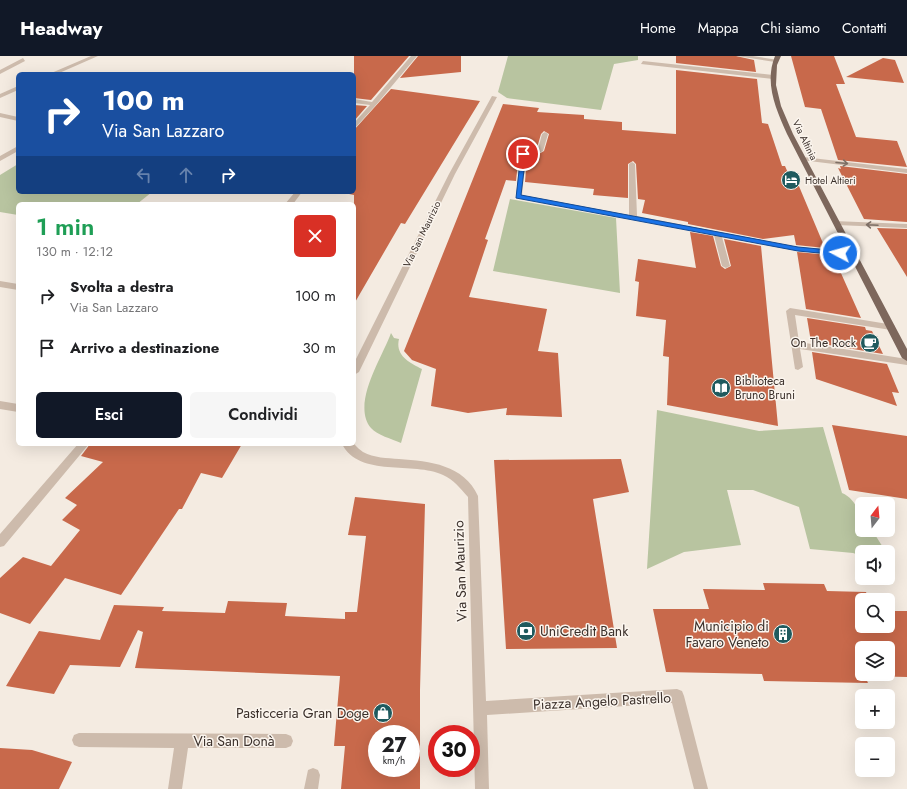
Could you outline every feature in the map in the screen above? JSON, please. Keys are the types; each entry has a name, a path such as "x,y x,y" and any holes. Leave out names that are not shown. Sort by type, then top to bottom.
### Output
{"main road":[{"name":"Via Altinia","path":"777,58 773,77 780,108 803,159 854,254 906,357"}],"street":[{"path":"57,72 95,56"},
{"path":"356,125 414,56"},
{"path":"740,56 777,58"},
{"path":"0,72 23,60"},
{"path":"643,63 773,77"},
{"path":"0,96 16,89"},
{"name":"Via San Maurizio","path":"356,368 452,174 494,97"},
{"path":"356,101 374,104"},
{"path":"0,115 16,119"},
{"path":"545,134 541,150 535,153 523,154 518,196 798,249 854,254"},
{"path":"0,159 16,149"},
{"path":"803,159 907,171"},
{"path":"632,164 633,217"},
{"path":"291,202 297,194"},
{"path":"837,223 907,226"},
{"path":"717,233 726,266"},
{"path":"0,284 16,287"},
{"path":"798,367 790,311 891,327"},
{"path":"795,345 906,357"},
{"path":"0,405 16,408"},
{"path":"0,542 82,446"},
{"name":"Via San Maurizio","path":"349,446 360,456 377,460 441,468 455,474 467,485 473,496 482,789"},
{"name":"Piazza Angelo Pastrello","path":"480,708 677,696 701,789"},
{"name":"Via San Donà","path":"79,740 286,741"},
{"name":"Via San Donà","path":"175,789 182,741"}],"green space":[{"path":"508,56 638,56 638,60 614,64 601,110 507,98 498,92"},
{"path":"16,165 16,194 150,194 140,202 16,202 16,215 0,212 0,175"},
{"path":"510,199 616,218 620,293 493,271"},
{"path":"391,333 394,338 399,339 399,350 404,358 422,369 401,443 381,435 371,428 366,418 364,407 370,381"},
{"path":"657,410 759,431 823,427 842,493 851,499 855,505 855,537 876,537 882,545 855,545 855,554 810,549 799,507 753,490 727,490 741,545 684,552 647,569"}],"building":[{"path":"354,56 409,56 371,100 356,98 356,72 354,72"},
{"path":"418,56 461,56 461,72 400,78"},
{"path":"676,56 736,56 754,60 756,72 676,63"},
{"path":"791,56 834,56 845,84 836,84 856,137 897,141 907,167 838,160 821,109 805,107"},
{"path":"883,58 895,60 904,83 846,77"},
{"path":"676,70 757,79 762,123 768,124 782,166 785,166 788,173 793,172 825,248 796,245 794,235 763,239 642,213 645,200 638,199 636,164 633,161 628,164 628,198 593,195 594,189 525,182 527,157 537,155 544,151 549,134 544,131 541,134 537,148 519,153 516,181 506,180 485,239 488,240 469,297 547,309 538,351 558,353 562,417 506,415 507,408 468,413 431,406 436,369 412,360 404,351 503,104 539,108 537,112 584,115 584,119 622,122 622,130 676,134"},
{"path":"391,89 480,101 405,224 401,223 356,301 356,202 354,202 354,195 349,194 356,194 356,128"},
{"path":"356,105 367,106 356,119"},
{"path":"840,166 907,174 907,222 864,219 838,168 841,169"},
{"path":"877,228 907,229 907,277"},
{"path":"690,232 713,236 721,266 725,269 731,266 724,239 761,246 778,426 667,405 669,357 663,356 666,320 636,316 639,282 635,281 638,259 696,268"},
{"path":"797,252 829,255 831,261 836,262 861,318 806,309"},
{"path":"807,318 865,327 866,330 872,331 883,354 811,342"},
{"path":"812,352 887,364 899,393 892,392 897,406 816,379"},
{"path":"832,425 907,436 907,499 849,490"},
{"path":"88,446 241,446 222,478 201,473 182,509 179,509 121,595 65,578 30,624 0,613 0,578 23,557 51,566 80,530 62,520 77,505 65,498 103,462 81,456"},
{"path":"621,459 629,492 593,499 617,648 506,649 494,460"},
{"path":"355,497 425,504 420,725 368,725 368,777 420,777 420,789 341,789 345,746 334,746 340,676 135,668 143,632 138,630 120,667 70,665 54,694 6,686 39,631 100,640 114,605 164,607 162,611 225,613 228,601 287,603 285,616 345,619 345,612 357,612 366,536 348,535"},
{"name":"Municipio di Favaro Veneto","path":"763,583 824,584 827,591 866,592 855,593 855,633 895,633 895,611 907,611 907,677 895,677 895,641 855,641 855,681 867,681 868,683 764,681 762,674 666,672 653,609 709,609 703,589 765,590"},
{"path":"0,748 32,750 72,762 59,789 0,789"}],"place":[{"name":"Hotel Altieri","path":"791,180"},
{"name":"On The Rock","path":"870,343"},
{"name":"Biblioteca Bruno Bruni","path":"721,388"},
{"name":"UniCredit Bank","path":"526,631"},
{"name":"Municipio di Favaro Veneto","path":"783,634"},
{"name":"Pasticceria Gran Doge","path":"383,713"}],"route":[{"path":"523,154 518,196 798,249 840,253"}]}
